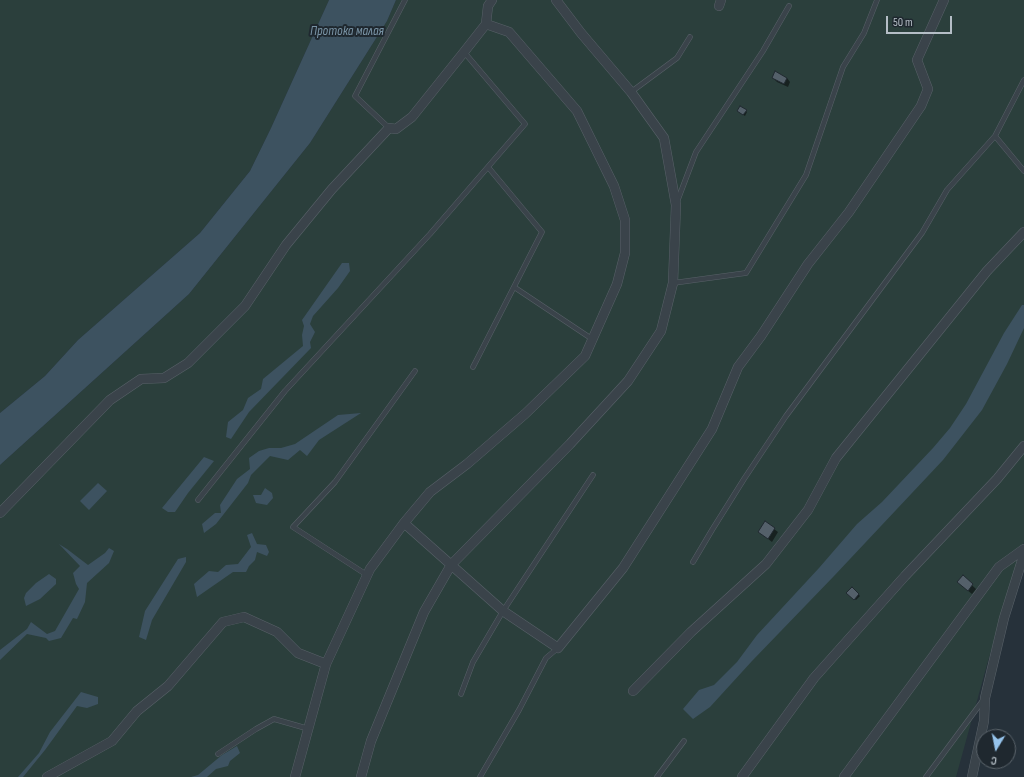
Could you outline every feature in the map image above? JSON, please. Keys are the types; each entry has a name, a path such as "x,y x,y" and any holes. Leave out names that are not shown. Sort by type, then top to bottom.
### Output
{"street":[{"path":"0,513 110,400 141,380 164,378 188,363 245,306 286,245 332,189 389,128 396,129 412,117 486,24 488,6 492,0"},
{"path":"361,777 371,741 424,612 451,565 570,444 628,381 661,330 673,283 676,205 664,138 631,92 581,33 556,0"},
{"path":"404,523 503,611 558,648 623,568 712,429 738,367 761,336 808,264 850,212 921,106 928,89 917,60 944,0"},
{"path":"295,777 326,664 370,568 430,492 467,464 525,414 585,356 617,284 625,253 626,220 614,186 577,111 509,32 486,24"},
{"path":"632,691 692,632 766,564 808,510 836,458 987,272 1024,232"},
{"path":"742,777 814,678 904,576 997,479 1024,446"},
{"path":"844,777 999,567 1024,549"},
{"path":"972,777 984,721 985,698 1004,618 1024,554"},
{"path":"47,777 112,741 137,711 168,686 223,622 244,617 277,632 298,653 326,664"}],"lane":[{"path":"389,128 355,96 405,0"},
{"path":"673,283 746,273 806,176 843,67 864,33 877,0"},
{"path":"676,205 696,152 763,51 789,6"},
{"path":"631,92 677,58 690,38"},
{"path":"198,500 285,391 430,234 525,124 464,52"},
{"path":"693,562 720,517 786,416 922,233 948,190 994,136 1024,80"},
{"path":"994,136 1024,171"},
{"path":"473,367 542,232 488,167"},
{"path":"514,286 592,339"},
{"path":"367,575 293,527 335,482 415,371"},
{"path":"461,694 473,662 503,611 592,475"},
{"path":"480,777 520,710 546,658 558,648"},
{"path":"926,777 985,698"},
{"path":"218,754 274,719 309,729"},
{"path":"657,777 684,741"}],"green space":[{"path":"0,0 329,0 250,171 200,233 78,340 45,376 0,413"},
{"path":"396,0 1024,0 1024,542 988,661 956,777 0,777 0,465 189,294 310,143 387,21"}],"water":[{"name":"Протока малая","path":"329,0 396,0 387,21 310,143 189,294 0,465 0,413 45,376 78,340 200,233 250,171"},
{"path":"342,263 349,263 350,271 338,288 313,316 310,324 315,332 310,342 311,348 249,412 231,439 226,437 228,422 243,410 248,398 261,389 263,379 303,346 302,335 304,326 302,320"},
{"path":"1022,305 1024,305 1024,328 1007,364 982,410 943,460 710,707 693,719 683,709 699,690 714,685 737,662 757,635 819,568 857,524 882,502 950,428 966,404 1004,333"},
{"path":"361,413 319,440 307,456 300,450 288,460 270,456 251,475 248,483 216,524 204,533 202,524 215,513 221,513 220,505 237,479 250,469 249,458 259,451 269,448 281,448 295,444 338,415"},
{"path":"204,457 214,461 188,493 175,512 168,512 162,508"},
{"path":"98,483 107,491 89,510 80,501"},
{"path":"265,488 272,493 273,498 267,505 256,503 253,495 261,495"},
{"path":"252,533 257,544 266,545 269,552 267,556 257,552 255,560 246,572 233,572 197,597 194,584 209,571 218,572 226,565 238,564 251,547 247,535"},
{"path":"59,544 88,565 105,553 109,548 114,551 109,563 87,583 85,602 77,619 73,618 61,638 49,641 46,638 27,634 0,660 0,650 27,629 31,622 47,634 55,631 79,589 73,573 80,566"},
{"path":"186,557 186,562 152,620 146,640 139,637 145,611 178,559"},
{"path":"49,574 56,579 56,584 40,599 26,606 24,598 26,593 36,583"},
{"path":"81,692 98,697 98,704 87,708 77,706 23,777 18,777 39,753 50,732"},
{"path":"237,746 240,753 230,761 228,766 216,769 207,777 191,777 198,775 222,755"}],"building":[{"path":"775,71 787,78 784,84 772,78"},
{"path":"740,106 747,110 743,115 737,111"},
{"path":"765,521 775,528 768,539 758,532"},
{"path":"963,575 973,584 968,591 957,582"},
{"path":"852,587 859,594 854,600 846,593"}]}
